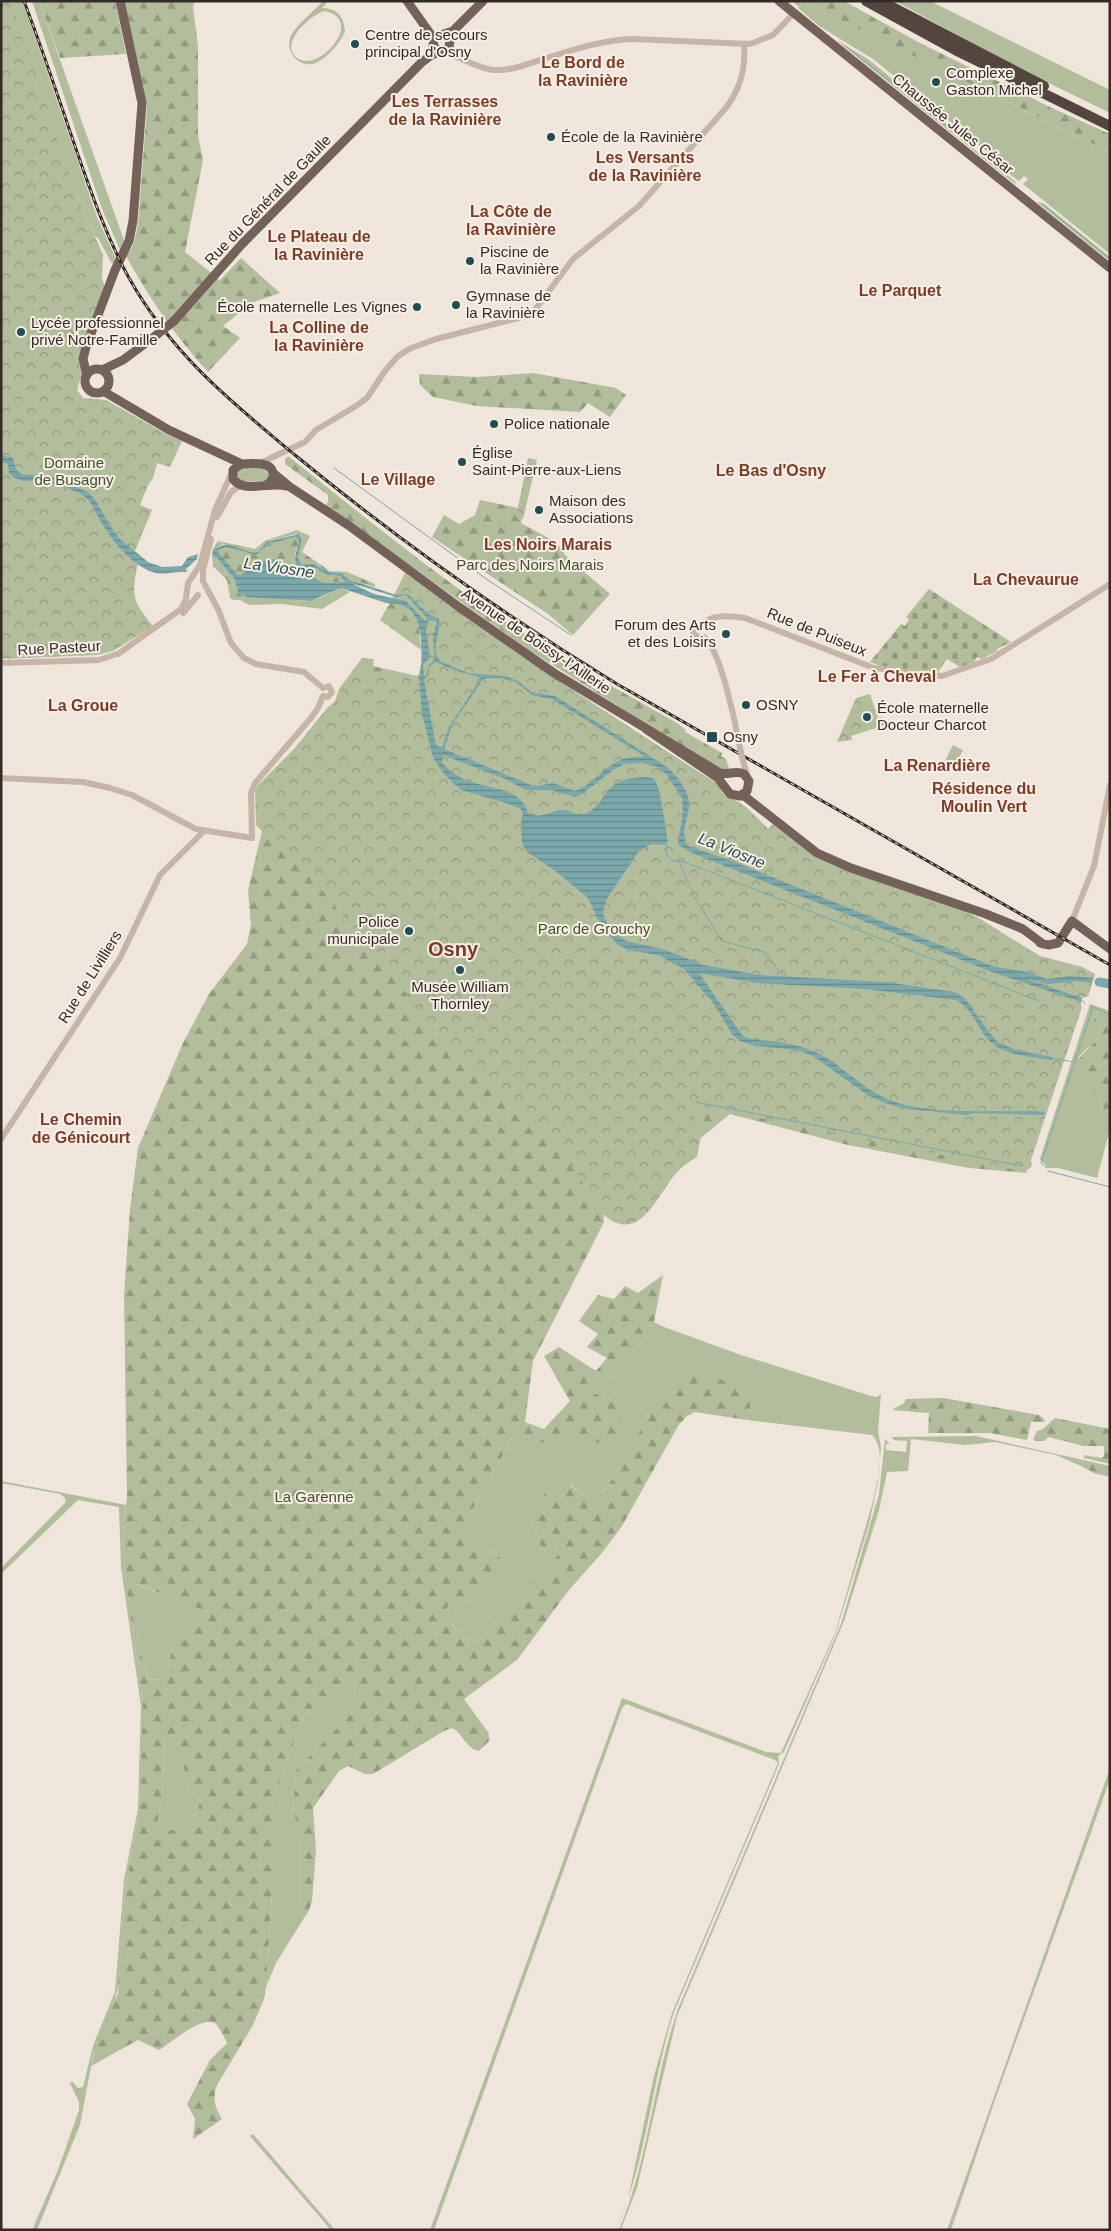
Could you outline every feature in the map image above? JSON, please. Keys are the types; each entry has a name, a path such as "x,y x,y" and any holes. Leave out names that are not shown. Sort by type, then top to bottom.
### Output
{"highway":[{"path":"866,1 959,52 1110,126"},
{"path":"881,1 1110,119"}],"main road":[{"path":"120,1 142,102 132,228 86,347 88,362 125,403"},
{"path":"407,1 443,42"},
{"path":"415,1 432,29 443,42"},
{"path":"443,42 483,1"},
{"name":"Chaussée Jules César","path":"779,1 1110,268"},
{"name":"Rue du Général de Gaulle","path":"100,375 154,338 174,321 250,236 443,42"},
{"path":"100,375 86,384 92,392 103,392 169,430 242,464"},
{"path":"100,375 103,392"},
{"path":"221,455 241,485"},
{"path":"232,474 236,466 258,464"},
{"name":"Avenue de Boissy-l'Aillerie","path":"258,464 266,465 290,487 348,525 517,647 646,729"},
{"path":"266,485 272,480 272,471"},
{"name":"Avenue de Boissy-l'Aillerie","path":"241,485 278,483 290,487"},
{"path":"646,729 720,773 735,773 748,778 749,788 743,795 733,796 718,778 646,729"},
{"path":"725,786 726,779 735,773"},
{"path":"743,795 817,853 851,868 1012,924 1044,944 1052,945 1058,943 1072,921 1110,949"}],"street":[{"path":"443,42 456,57 473,65 502,70 614,40 640,39 744,44 768,38 779,30 794,14"},
{"path":"258,464 305,442 316,430 366,398 398,356 411,348 526,316 541,304 573,259 639,206 735,97 744,65 744,44"},
{"path":"272,471 275,460 280,454"},
{"path":"198,595 204,590 203,563 215,510 232,474"},
{"path":"207,547 218,513 230,492 241,485"},
{"path":"203,563 191,579 188,588 191,594 211,598"},
{"path":"191,579 197,578 204,583 220,614 231,643 244,658 264,666 304,672 323,688"},
{"name":"Rue de Puiseux","path":"703,625 710,619 726,616 744,618 874,668 942,676 991,659 1110,584"},
{"name":"Rue Pasteur","path":"118,654 179,612 185,602 188,588"},
{"name":"Rue Pasteur","path":"1,664 100,660 118,654 137,644 179,616 198,595"},
{"path":"696,625 703,625 707,630 704,637 697,637 693,632 696,625"},
{"path":"704,637 711,646 731,702 748,778"},
{"path":"323,688 329,686 332,692 328,697 323,696"},
{"path":"1,778 83,782 132,795 203,832 252,838 251,792 255,783 311,718 323,696 321,693 323,688"},
{"path":"735,773 743,761"},
{"path":"1072,921 1094,866 1110,785"},
{"name":"Rue de Livilliers","path":"1,1139 120,958 160,875 203,832"}],"green space":[{"name":"Domaine de Busagny","path":"1,1 9,1 20,27 76,193 103,255 102,278 105,288 81,350 82,373 77,390 83,398 106,400 182,441 170,467 157,463 153,478 140,505 152,510 132,558 138,563 134,591 137,603 153,626 113,651 97,655 1,659"},
{"path":"9,1 22,1 97,217 116,259 112,264 98,238 95,236 76,193"},
{"path":"32,1 39,1 125,243 120,250 102,209"},
{"path":"39,1 115,1 126,54 60,58"},
{"path":"123,1 195,1 193,7 198,47 198,136 203,160 185,252 220,280 241,258 280,293 251,303 223,326 240,338 208,372 164,317 126,256 133,246 138,225 147,107"},
{"path":"323,1 328,1 322,8 328,8 336,12 342,18 345,32 336,46 322,60 317,63 306,64 300,62 292,54 289,43 290,37 296,28","holes":["325,11 336,16 341,24 340,33 336,42 328,51 309,61 301,60 294,55 291,48 293,40 297,32 311,18"]},
{"path":"792,1 844,1 918,42 1052,108 1110,134 1110,152 803,2 799,7"},
{"path":"895,1 930,1 1110,90 1110,113 1018,68"},
{"name":"Complexe Gaston Michel","path":"803,2 1110,152 1110,254 1023,184 1028,179 1024,176 1019,181 999,166 1001,163 873,59 819,26 798,8"},
{"path":"835,39 868,59 952,128 957,136 1016,182 1015,184"},
{"path":"1037,202 1043,203 1110,257 1110,261"},
{"path":"533,373 616,388 626,395 610,417 588,403 580,412 477,406 433,397 420,385 419,374 477,377"},
{"path":"288,456 414,556 479,603 546,648 677,723 686,730 685,732 722,753 721,756 726,759 729,768 721,771 529,650 326,506 328,495 285,464 285,459"},
{"path":"528,458 537,460 523,519 516,517"},
{"path":"241,467 263,468 268,474 268,479 263,482 241,481 236,475"},
{"name":"Parc des Noirs Marais","path":"480,500 518,508 516,517 522,518 521,523 546,536 610,594 573,635 548,614 432,537 444,515 459,524 475,515"},
{"path":"297,530 310,536 302,552 330,571 347,572 375,584 375,587 348,579 342,573 327,571 317,565 302,565 298,558 301,535 296,534 267,542 259,551 254,553 224,544 213,549 218,541 255,549 265,541"},
{"path":"296,537 299,541 295,554 296,564 304,569 309,568 340,576 345,582 324,583 309,575 296,576 282,563 260,563 238,575 216,551 226,547 256,555 269,544"},
{"path":"212,555 217,558 235,580 238,593 244,596 240,600 230,598 227,580 213,566"},
{"name":"Parc de Grouchy","path":"405,573 560,682 719,785 723,794 744,806 768,829 773,824 809,852 957,908 1040,956 1095,974 1088,996 1082,998 1081,1002 1078,1001 1082,1007 1031,1160 1032,1166 1025,1172 700,1106 692,1123 701,1136 697,1157 676,1174 643,1217 634,1223 624,1225 612,1221 599,1210 548,1127 461,1062 299,862 280,849 279,845 262,827 259,801 264,783 329,707 337,704 343,698 341,690 354,672 419,678 422,643 417,621 411,612 402,606 390,603"},
{"path":"341,588 350,592 322,609 282,604 249,605 240,600 244,596 305,601 322,597"},
{"path":"929,589 1011,642 982,659 977,657 974,662 960,667 947,659 938,672 883,667 870,662 901,624 905,626 909,620 906,617"},
{"path":"390,603 407,608 416,618 420,633 421,650 380,620"},
{"name":"La Garenne","path":"477,626 550,676 719,785 723,794 744,806 768,829 773,824 809,852 977,917 1040,956 1082,967 1095,974 1088,996 1082,998 1079,1015 1026,1173 969,1168 848,1145 730,1114 681,1154 603,1207 604,1222 533,1361 525,1422 544,1429 570,1401 544,1356 559,1347 596,1371 607,1358 587,1347 598,1334 579,1321 598,1295 614,1299 625,1286 638,1293 663,1275 654,1322 649,1335 594,1393 613,1401 623,1414 618,1438 605,1444 586,1440 571,1427 557,1437 535,1445 515,1433 466,1521 475,1538 502,1559 480,1596 468,1603 458,1597 453,1598 447,1608 455,1629 469,1642 478,1642 489,1631 499,1614 532,1583 543,1576 559,1553 555,1550 541,1548 532,1519 549,1486 565,1482 595,1502 626,1458 652,1408 669,1384 680,1377 698,1373 718,1378 744,1389 751,1402 747,1420 695,1412 687,1416 678,1426 622,1526 601,1554 569,1590 517,1660 464,1699 488,1732 490,1740 479,1751 471,1747 452,1728 373,1774 365,1774 348,1766 339,1771 313,1808 316,1851 312,1901 309,1910 299,1910 300,1830 293,1812 296,1770 355,1710 354,1675 304,1715 272,1802 272,1893 264,1999 253,2025 217,2085 215,2103 222,2119 193,2139 195,2119 187,2104 210,2060 227,2043 217,2025 212,2022 205,2022 197,2025 159,2050 138,2040 91,2066 99,2037 118,1993 125,1891 140,1806 143,1704 125,1576 123,1533 127,1497 124,1295 130,1209 138,1148 183,1043 209,994 247,944 251,925 248,890 262,831 256,825 255,790 295,748 327,708 335,701 339,689 362,658 374,659 373,666 417,676 420,673 419,678 884,921","holes":["136,1584 210,1613 175,1639 165,1679 148,1680 136,1630","165,1739 179,1745 189,1791 201,1800 193,1819 154,1839 162,1799"]},
{"path":"870,694 878,718 882,717 885,725 851,736 852,740 837,742 856,698"},
{"path":"953,745 963,750 953,770 943,765"},
{"path":"1090,1004 1110,1011 1110,1015 1099,1011 1094,1020 1098,1037 1079,1057 1088,1082 1107,1114 1110,1129 1097,1178 1058,1168 1048,1168 1040,1159"},
{"path":"1099,1011 1110,1015 1110,1129 1103,1107 1077,1065 1084,1052 1096,1040 1097,1028 1094,1020"},
{"path":"654,1322 741,1355 871,1396 877,1397 881,1394 878,1431 881,1447 880,1460 877,1441 872,1435 747,1420 751,1402 667,1388 647,1416 628,1457 595,1503 571,1485 532,1519 541,1548 555,1550 559,1553 543,1576 499,1614 489,1631 478,1642 469,1642 455,1629 447,1608 453,1598 458,1597 468,1603 502,1559 475,1538 466,1521 515,1433 557,1437 571,1426 586,1440 613,1401 594,1393 649,1335"},
{"path":"943,1398 1039,1415 1045,1420 1044,1422 1031,1422 1027,1440 990,1433 928,1433 929,1413 892,1410 904,1403 906,1399"},
{"path":"1055,1418 1110,1429 1110,1464 1084,1458 1084,1455 1102,1458 1104,1456 1104,1447 1102,1446 1083,1446 1049,1437 1044,1441 1035,1441 1033,1439 1037,1431 1043,1429"},
{"path":"976,1436 1083,1460 1081,1466 1056,1455 995,1442 966,1445 911,1439 908,1471 887,1472 879,1510 844,1621 677,2016 637,2188 619,2230 637,2176 662,2064 678,2009 841,1624 879,1494 885,1439 890,1444 886,1444 886,1450 906,1452 907,1441 894,1440 892,1437"},
{"path":"1083,1460 1110,1466 1110,1477 1094,1473 1081,1466"},
{"path":"879,1473 869,1524 835,1635 784,1752 778,1756 779,1764 674,2012 666,2039 642,2149 628,2198 654,2076 672,2013 778,1763 775,1760 626,1704 622,1708 434,2230 430,2230 622,1698 766,1752 781,1753 835,1633 873,1501"},
{"path":"1,1481 126,1505 123,1533 125,1575 143,1704 140,1806 125,1891 119,1984 113,2006 93,2056 80,2125 37,2230 32,2230 58,2170 79,2110 79,2102 70,2083 72,2081 78,2088 83,2087 93,2046 115,1992 124,1880 138,1809 141,1706 121,1567 119,1507 78,1500 1,1574 1,1568 66,1502 65,1498 60,1494 1,1483"},
{"path":"135,1584 211,1613 175,1639 165,1679 148,1680 136,1630"},
{"path":"354,1674 355,1710 296,1770 293,1812 300,1830 299,1909 309,1910 276,1963 266,1987 272,1893 272,1802 304,1715"},
{"path":"165,1738 180,1745 189,1791 201,1800 193,1819 153,1840 162,1799"},
{"path":"1110,1768 1110,1779 996,2097 951,2230 947,2230"},
{"path":"253,2134 335,2230 331,2230 250,2136"}],"water":[{"path":"1,455 13,458 16,469 21,474 51,477 88,492 96,501 120,539 148,562 162,567 182,566 188,557 198,554 197,559 186,569 187,572 156,573 140,566 117,545 91,503 85,497 59,485 17,479 9,473 8,464 1,462"},
{"path":"299,534 302,538 298,558 302,565 314,564 329,572 342,573 348,579 396,595 408,594 429,615 439,618 436,651 440,661 467,673 505,676 518,681 531,692 555,696 667,767 681,782 689,800 684,837 689,846 740,864 992,966 1027,972 1047,979 1070,976 1093,978 1091,983 1076,981 1049,984 1027,979 1081,998 1081,1002 992,972 692,853 678,843 683,813 682,798 666,774 655,766 642,763 624,764 575,797 552,790 526,790 505,779 443,755 442,763 450,771 466,781 502,790 516,796 524,804 529,814 538,816 562,810 581,815 591,810 610,789 624,780 640,777 654,779 661,798 668,842 664,845 652,844 639,851 606,900 603,914 613,932 626,941 662,949 704,965 759,975 885,982 954,992 966,999 987,1030 998,1042 1016,1050 1052,1057 1052,1060 1014,1054 1000,1049 984,1034 968,1010 956,1000 865,989 756,983 699,973 742,1035 752,1039 794,1045 820,1054 873,1092 885,1098 910,1106 938,1110 1035,1111 1045,1112 1044,1115 975,1113 965,1115 901,1108 866,1094 813,1056 797,1050 756,1046 740,1041 732,1034 714,1004 684,969 658,955 628,950 618,945 603,929 588,898 558,873 526,851 522,843 521,821 523,814 521,809 461,790 445,775 433,758 422,713 419,678 422,662 421,636 417,620 411,610 400,604 386,603 341,588 310,601 247,597 238,593 235,580 217,558 212,555 213,549 227,544 254,553 259,551 267,542","holes":["296,537 299,541 295,557 296,564 300,568 314,568 328,575 340,576 345,582 324,583 309,575 296,576 281,562 276,560 265,560 238,575 217,551 226,547 256,555 269,544","351,583 396,597 406,595 427,620 425,621 406,601 374,594","429,620 437,621 433,637 435,658 428,667 427,674 424,676 423,665 430,657 426,630","435,662 481,678 449,727 442,748 437,746 435,741 424,679 428,676 429,667","504,678 517,683 532,695 552,699 646,757 633,757 622,760 575,791 553,783 538,786 531,785 444,749 452,725 483,679"]}],"waterway":[{"path":"846,47 951,129"},
{"path":"1043,205 1110,259"},
{"path":"334,468 485,578 571,635"},
{"path":"666,844 667,855 671,860 685,862 1039,1001"},
{"path":"680,863 694,896 722,941 764,952 785,978"},
{"name":"La Viosne","path":"1099,982 1110,984"},
{"path":"1080,999 1085,1003"},
{"path":"1047,1168 1041,1163 1093,1007 1090,1006"},
{"path":"1093,1007 1110,1015"},
{"path":"1050,1058 1074,1062"},
{"path":"696,1102 1022,1166"},
{"path":"1048,1171 1110,1187"}],"railway":[{"path":"24,1 94,200 129,278 164,330 183,353 225,395 372,517 533,631 617,684 1110,965"}],"place":[{"name":"Centre de secours principal d'Osny","path":"355,44"},
{"name":"Complexe Gaston Michel","path":"936,82"},
{"name":"École de la Ravinière","path":"551,137"},
{"name":"Piscine de la Ravinière","path":"470,261"},
{"name":"Gymnase de la Ravinière","path":"456,305"},
{"name":"École maternelle Les Vignes","path":"417,307"},
{"name":"Lycée professionnel privé Notre-Famille","path":"21,332"},
{"name":"Police nationale","path":"494,424"},
{"name":"Église Saint-Pierre-aux-Liens","path":"462,462"},
{"name":"Maison des Associations","path":"539,510"},
{"name":"Forum des Arts et des Loisirs","path":"726,634"},
{"name":"OSNY","path":"746,705"},
{"name":"École maternelle Docteur Charcot","path":"867,717"},
{"name":"Osny","path":"712,737"},
{"name":"Police municipale","path":"409,931"},
{"name":"Musée William Thornley","path":"460,970"}],"district":[{"name":"Le Bord de la Ravinière","path":"583,71"},
{"name":"Les Terrasses de la Ravinière","path":"445,110"},
{"name":"Les Versants de la Ravinière","path":"645,166"},
{"name":"La Côte de la Ravinière","path":"511,220"},
{"name":"Le Plateau de la Ravinière","path":"319,245"},
{"name":"Le Parquet","path":"900,290"},
{"name":"La Colline de la Ravinière","path":"319,336"},
{"name":"Le Bas d'Osny","path":"771,470"},
{"name":"Le Village","path":"398,479"},
{"name":"Les Noirs Marais","path":"548,544"},
{"name":"La Chevaurue","path":"1026,579"},
{"name":"Le Fer à Cheval","path":"877,676"},
{"name":"La Groue","path":"83,705"},
{"name":"La Renardière","path":"937,765"},
{"name":"Résidence du Moulin Vert","path":"984,797"},
{"name":"Osny","path":"453,949"},
{"name":"Le Chemin de Génicourt","path":"81,1128"}]}
